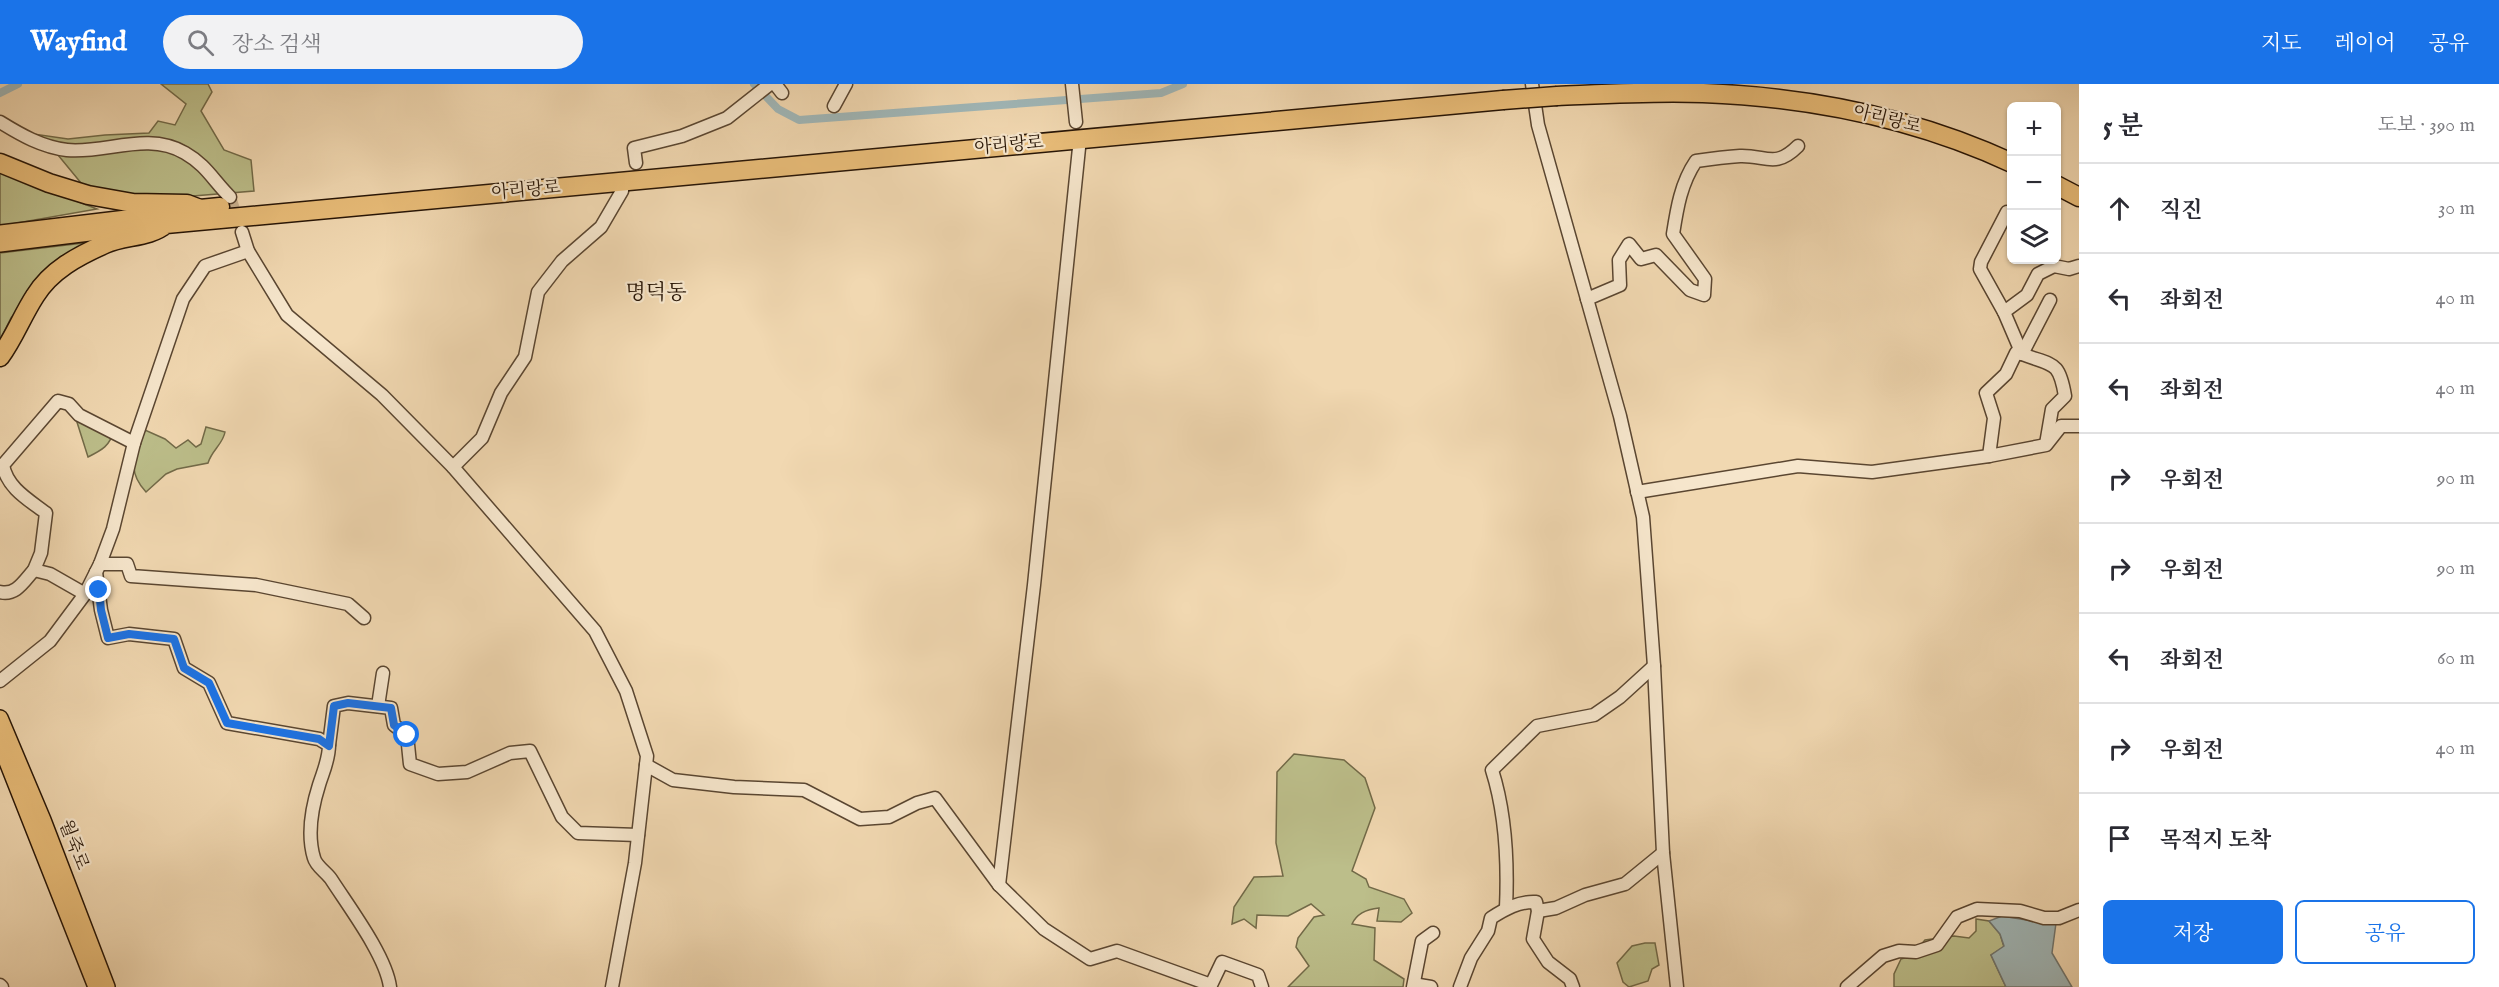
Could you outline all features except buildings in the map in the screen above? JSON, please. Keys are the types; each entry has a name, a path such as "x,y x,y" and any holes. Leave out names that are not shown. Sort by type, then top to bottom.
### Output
{"highway":[{"name":"아리랑로","path":"1557,91 1589,84"},
{"name":"아리랑로","path":"1742,84 1832,95 1888,107 1933,120 2007,149"},
{"name":"아리랑로","path":"200,209 1557,91 1701,93 1787,100 1873,115 1932,131 2007,161"},
{"name":"아리랑로","path":"166,224 1503,94"},
{"path":"0,163 49,183 88,195 133,204 187,204 200,209"},
{"path":"2061,175 2079,184"},
{"path":"2061,188 2079,197"},
{"path":"0,357 36,294 57,271 80,255 114,240 157,232 166,224"}],"main road":[{"name":"아리랑로","path":"0,233 101,219 200,209"},
{"name":"아리랑로","path":"0,244 101,230 166,224"},
{"name":"월죽로","path":"0,718 43,820 107,987"},
{"name":"월죽로","path":"0,744 96,987"}],"street":[{"path":"834,106 846,84"},
{"path":"1532,84 1538,125 1620,416 1643,517 1664,853 1677,987"},
{"path":"1072,86 1076,122"},
{"path":"636,163 634,148 682,136 726,118 774,87"},
{"path":"0,122 32,141 67,150 100,149 131,143 162,144 183,152 209,170 230,197"},
{"path":"1587,299 1620,285 1619,260 1629,244 1641,259 1656,255 1690,290 1704,295 1705,279 1673,234 1677,206 1686,175 1696,161 1742,156 1767,160 1786,158 1798,146"},
{"path":"999,885 1034,585 1079,148"},
{"path":"453,466 482,438 501,393 525,357 537,292 562,261 601,227 622,191"},
{"path":"2007,212 1981,262 1980,269 2004,312 2022,354"},
{"path":"242,232 248,251 287,315 382,394 453,466 595,631 626,691 647,756 638,835 612,987"},
{"path":"0,681 50,641 85,594 98,568 113,529 134,443 183,298 205,266 248,251"},
{"path":"2004,312 2027,295 2038,274 2054,266 2069,269 2079,266"},
{"path":"2022,354 2050,300"},
{"path":"1989,456 1994,418 1986,393 2006,374 2016,353 2057,368 2062,376 2065,396 2052,409 2046,445"},
{"path":"0,592 16,590 34,570 41,553 46,513 10,484 5,476 3,465 58,401 69,404 78,415 134,443"},
{"path":"1637,492 1798,466 1872,472 1989,456 2046,445 2061,426 2079,426"},
{"path":"98,568 127,564 131,576 256,585 306,594 348,604 364,618"},
{"path":"98,568 101,610 108,638 129,634 174,639 184,668 209,683 227,723 319,739 329,746"},
{"path":"34,570 50,574 85,594"},
{"path":"1506,908 1507,885 1500,795 1492,770 1537,726 1594,715 1620,698 1654,666"},
{"path":"378,706 383,673"},
{"path":"390,987 388,975 377,952 329,876 314,861 312,815 329,754 334,706 348,703 391,708 394,725 407,735 410,764 438,774 467,772 510,753 530,751 562,817 578,833 638,835"},
{"path":"646,765 673,780 735,787 804,790 860,819 889,817 917,803 935,798 999,885 1044,929 1090,959 1117,951 1211,985 1222,962 1258,975 1262,987"},
{"path":"1538,911 1556,908 1585,895 1625,884 1664,853"},
{"path":"1460,987 1471,958 1488,931 1491,918 1506,908 1527,902 1536,902 1538,911 1533,939 1548,962 1570,979 1573,987"},
{"path":"1847,987 1883,956 1899,951 1916,952 1937,945 1957,917 1977,909 2020,911 2044,918 2059,918 2079,910"},
{"path":"1431,987 1419,985 1414,987 1422,941 1433,933"}],"green space":[{"path":"161,84 208,84 212,92 201,111 224,150 251,160 254,191 156,199 86,189 58,155 34,134 68,139 149,133 158,121 175,125 186,104"},
{"path":"0,171 97,209 0,226"},
{"path":"92,242 54,266 11,318 0,340 0,253"},
{"path":"76,419 114,430 108,444 88,457"},
{"path":"206,427 225,432 208,463 177,469 166,474 146,492 134,469 134,462 145,430 165,439 176,448 188,440 196,447 201,444"},
{"path":"1294,754 1344,760 1365,778 1375,808 1352,871 1366,879 1369,887 1404,899 1412,913 1401,922 1377,921 1379,908 1360,914 1352,924 1375,928 1374,960 1404,979 1403,987 1288,987 1309,966 1296,947 1298,938 1314,917 1324,915 1311,904 1288,916 1257,915 1256,928 1244,919 1232,924 1234,907 1254,877 1283,876 1276,843 1277,772"},
{"path":"1976,919 1989,921 2000,934 2004,947 1991,955 2006,987 1894,987 1894,974 1901,959 1911,956 1925,940 1954,936 1969,938 1976,931"},
{"path":"1655,943 1659,965 1652,969 1648,981 1629,987 1623,982 1617,963 1632,946"}],"water":[{"path":"2002,916 2056,923 2052,953 2072,987 2006,987 1991,955 2004,946 2000,934 1989,921"}],"waterway":[{"path":"0,93 18,84"},
{"path":"754,84 778,109 799,120 1161,93 1183,84"}],"tunnel":[{"path":"230,197 239,224"}],"district":[{"name":"명덕동","path":"656,293"}],"route":[{"path":"99,590 108,638 129,634 174,639 184,668 209,683 227,723 319,739 329,746 334,706 348,703 391,708 394,725 407,735"}]}
